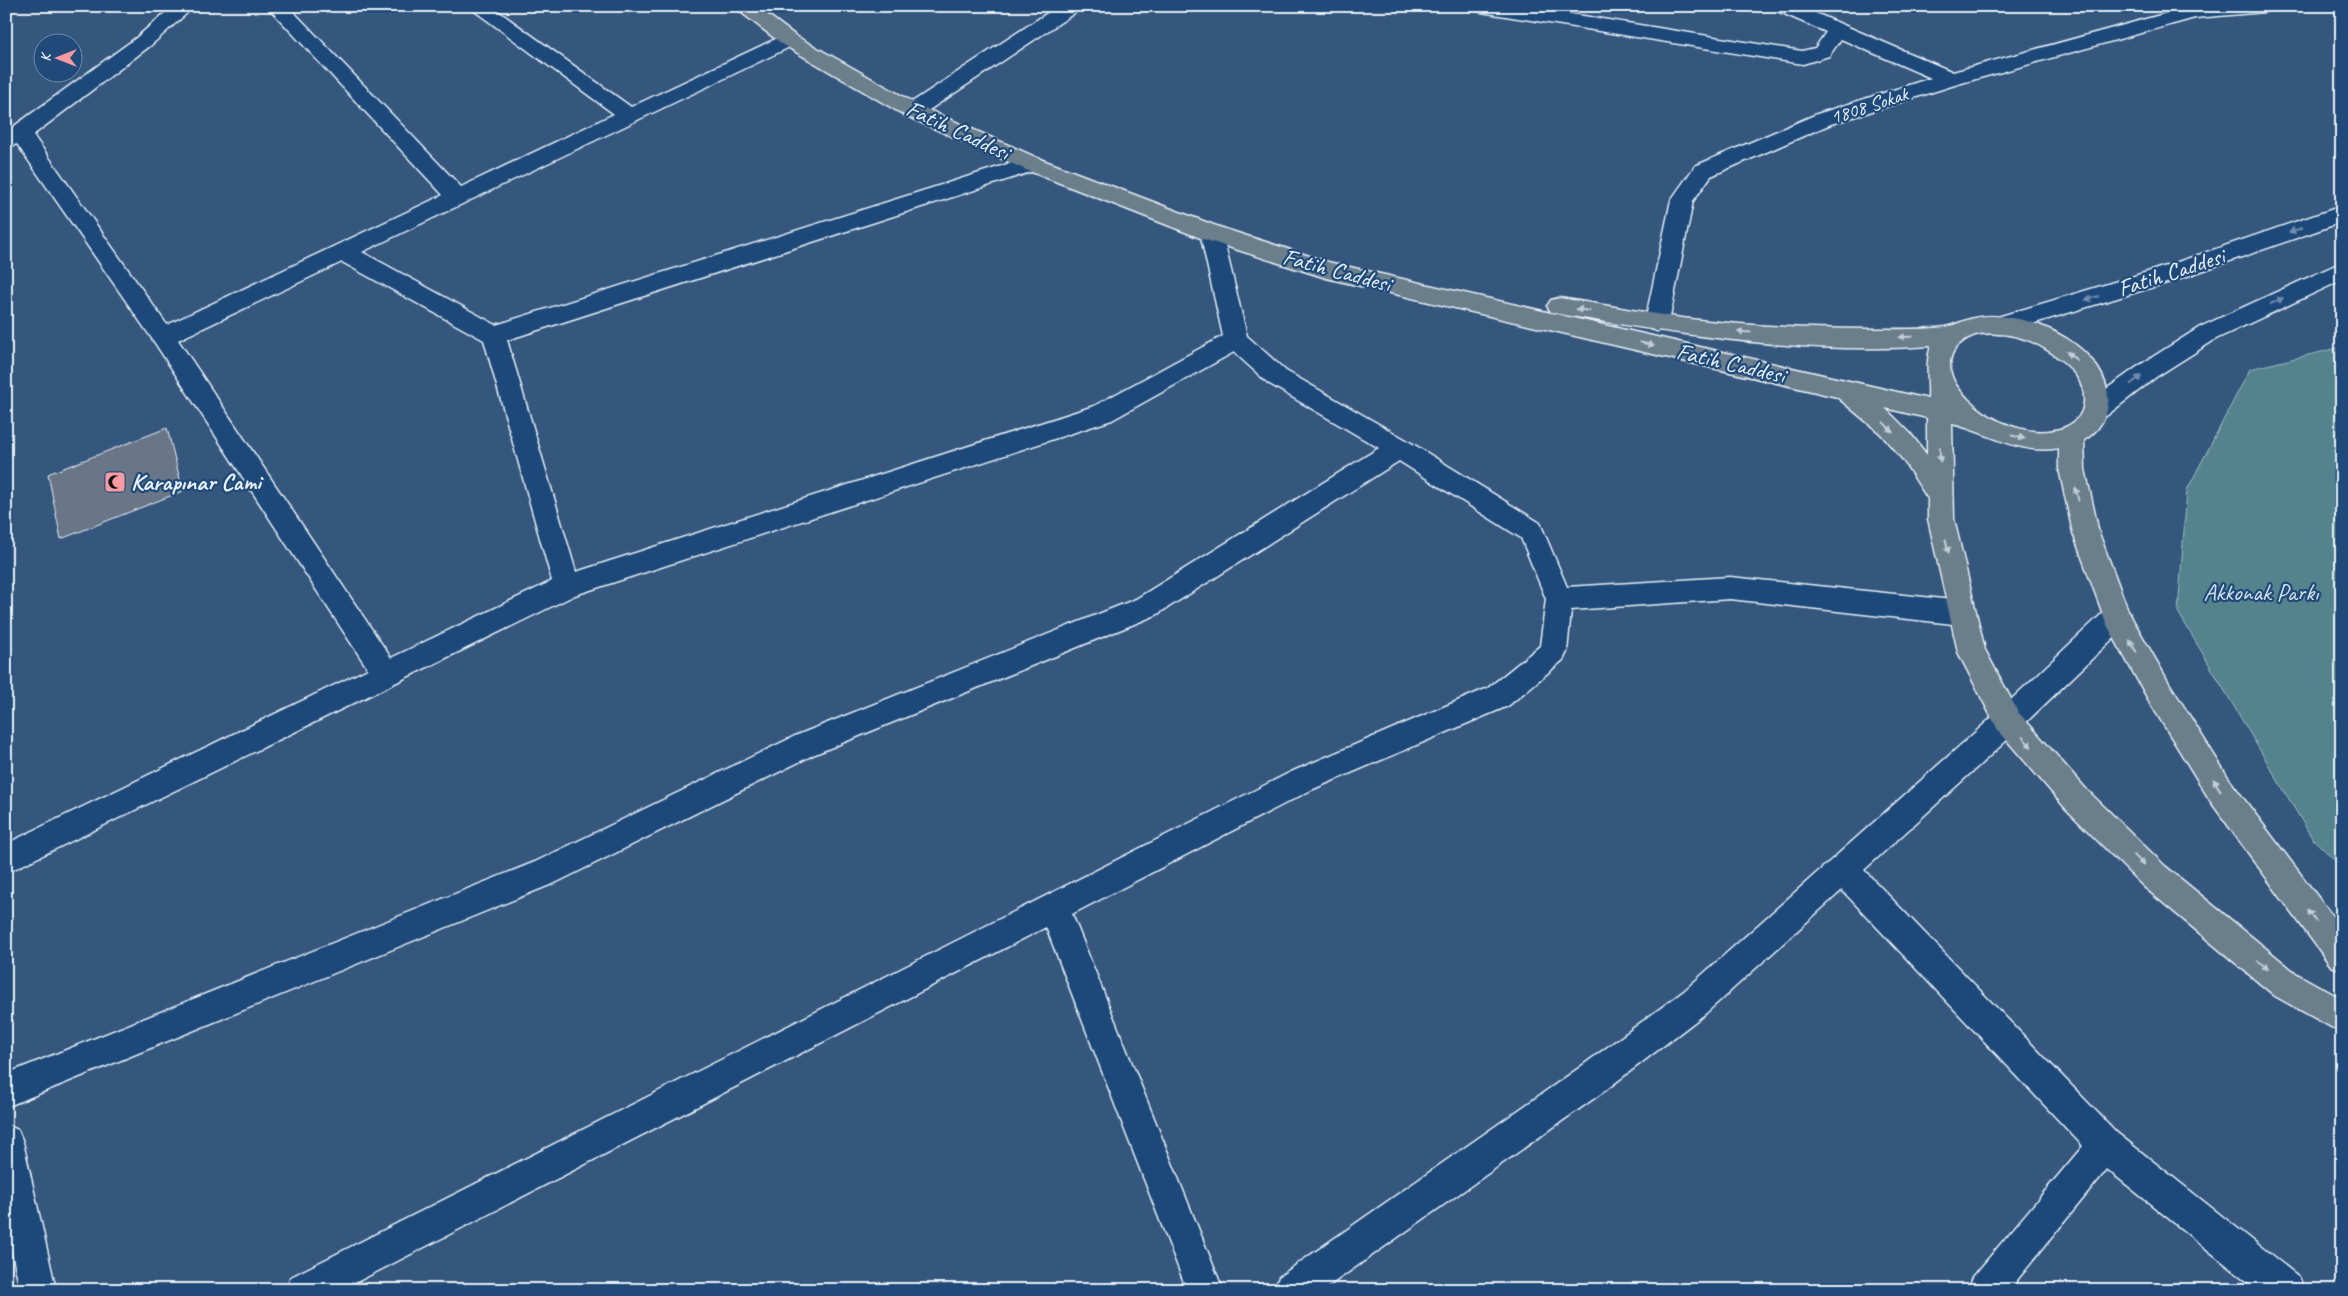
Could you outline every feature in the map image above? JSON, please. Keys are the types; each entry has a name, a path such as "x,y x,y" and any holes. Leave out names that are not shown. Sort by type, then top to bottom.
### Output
{"main road":[{"name":"Fatih Caddesi","path":"743,6 789,40 913,111 1032,164 1211,233 1326,270 1973,419"},
{"path":"1326,270 1724,331 1871,338 1955,334"},
{"path":"1941,383 1954,402 1973,419 1998,432 2024,439 2050,441 2072,436 2088,425 2097,409 2096,391 2088,372 2072,355 2050,340 2025,330 1999,325 1974,326 1955,334 1942,346 1938,364 1941,383 1939,411 1941,519 1972,652 2008,721 2077,800 2154,876 2286,984 2342,1017"},
{"path":"1836,387 1861,402 1898,437 1925,470 1941,498"},
{"path":"2072,436 2072,469 2086,533 2117,617 2159,692 2221,792 2342,955"}],"street":[{"path":"185,6 143,42 14,137 163,337 388,675"},
{"path":"277,6 459,198"},
{"path":"478,6 629,115"},
{"path":"913,111 1072,6"},
{"path":"1481,6 1803,58 1822,52 1837,31"},
{"path":"1782,6 1951,80"},
{"name":"1808 Sokak","path":"1658,322 1682,200 1703,171 1824,120 1951,80 2193,9 2265,6"},
{"path":"163,337 789,40"},
{"path":"494,335 1032,164"},
{"name":"Fatih Caddesi","path":"1999,325 2162,276 2342,214"},
{"path":"304,1290 1301,781 1498,697 1554,652 1559,599 1531,531 1399,448 1277,377 1236,340 1211,233"},
{"path":"341,251 494,335 567,586"},
{"path":"2097,409 2148,371 2208,333 2342,270"},
{"path":"6,859 388,675 567,586 1102,413 1236,340"},
{"path":"6,1091 546,872 804,745 1146,607 1399,448"},
{"path":"1559,599 1730,588 1962,613"},
{"path":"1292,1290 1592,1080 1695,1002 2008,721 2117,617"},
{"path":"1843,870 2105,1145 2286,1290"},
{"path":"1054,907 1205,1290"},
{"path":"6,1142 38,1290"},
{"path":"1986,1290 2105,1145"}],"green space":[{"name":"Akkonak Parkı","path":"2342,347 2342,867 2312,838 2178,612 2187,490 2250,369"}],"building":[{"name":"Karapınar Cami","path":"167,428 183,491 61,539 48,474"}],"place":[{"name":"Karapınar Cami","path":"115,482"}]}
